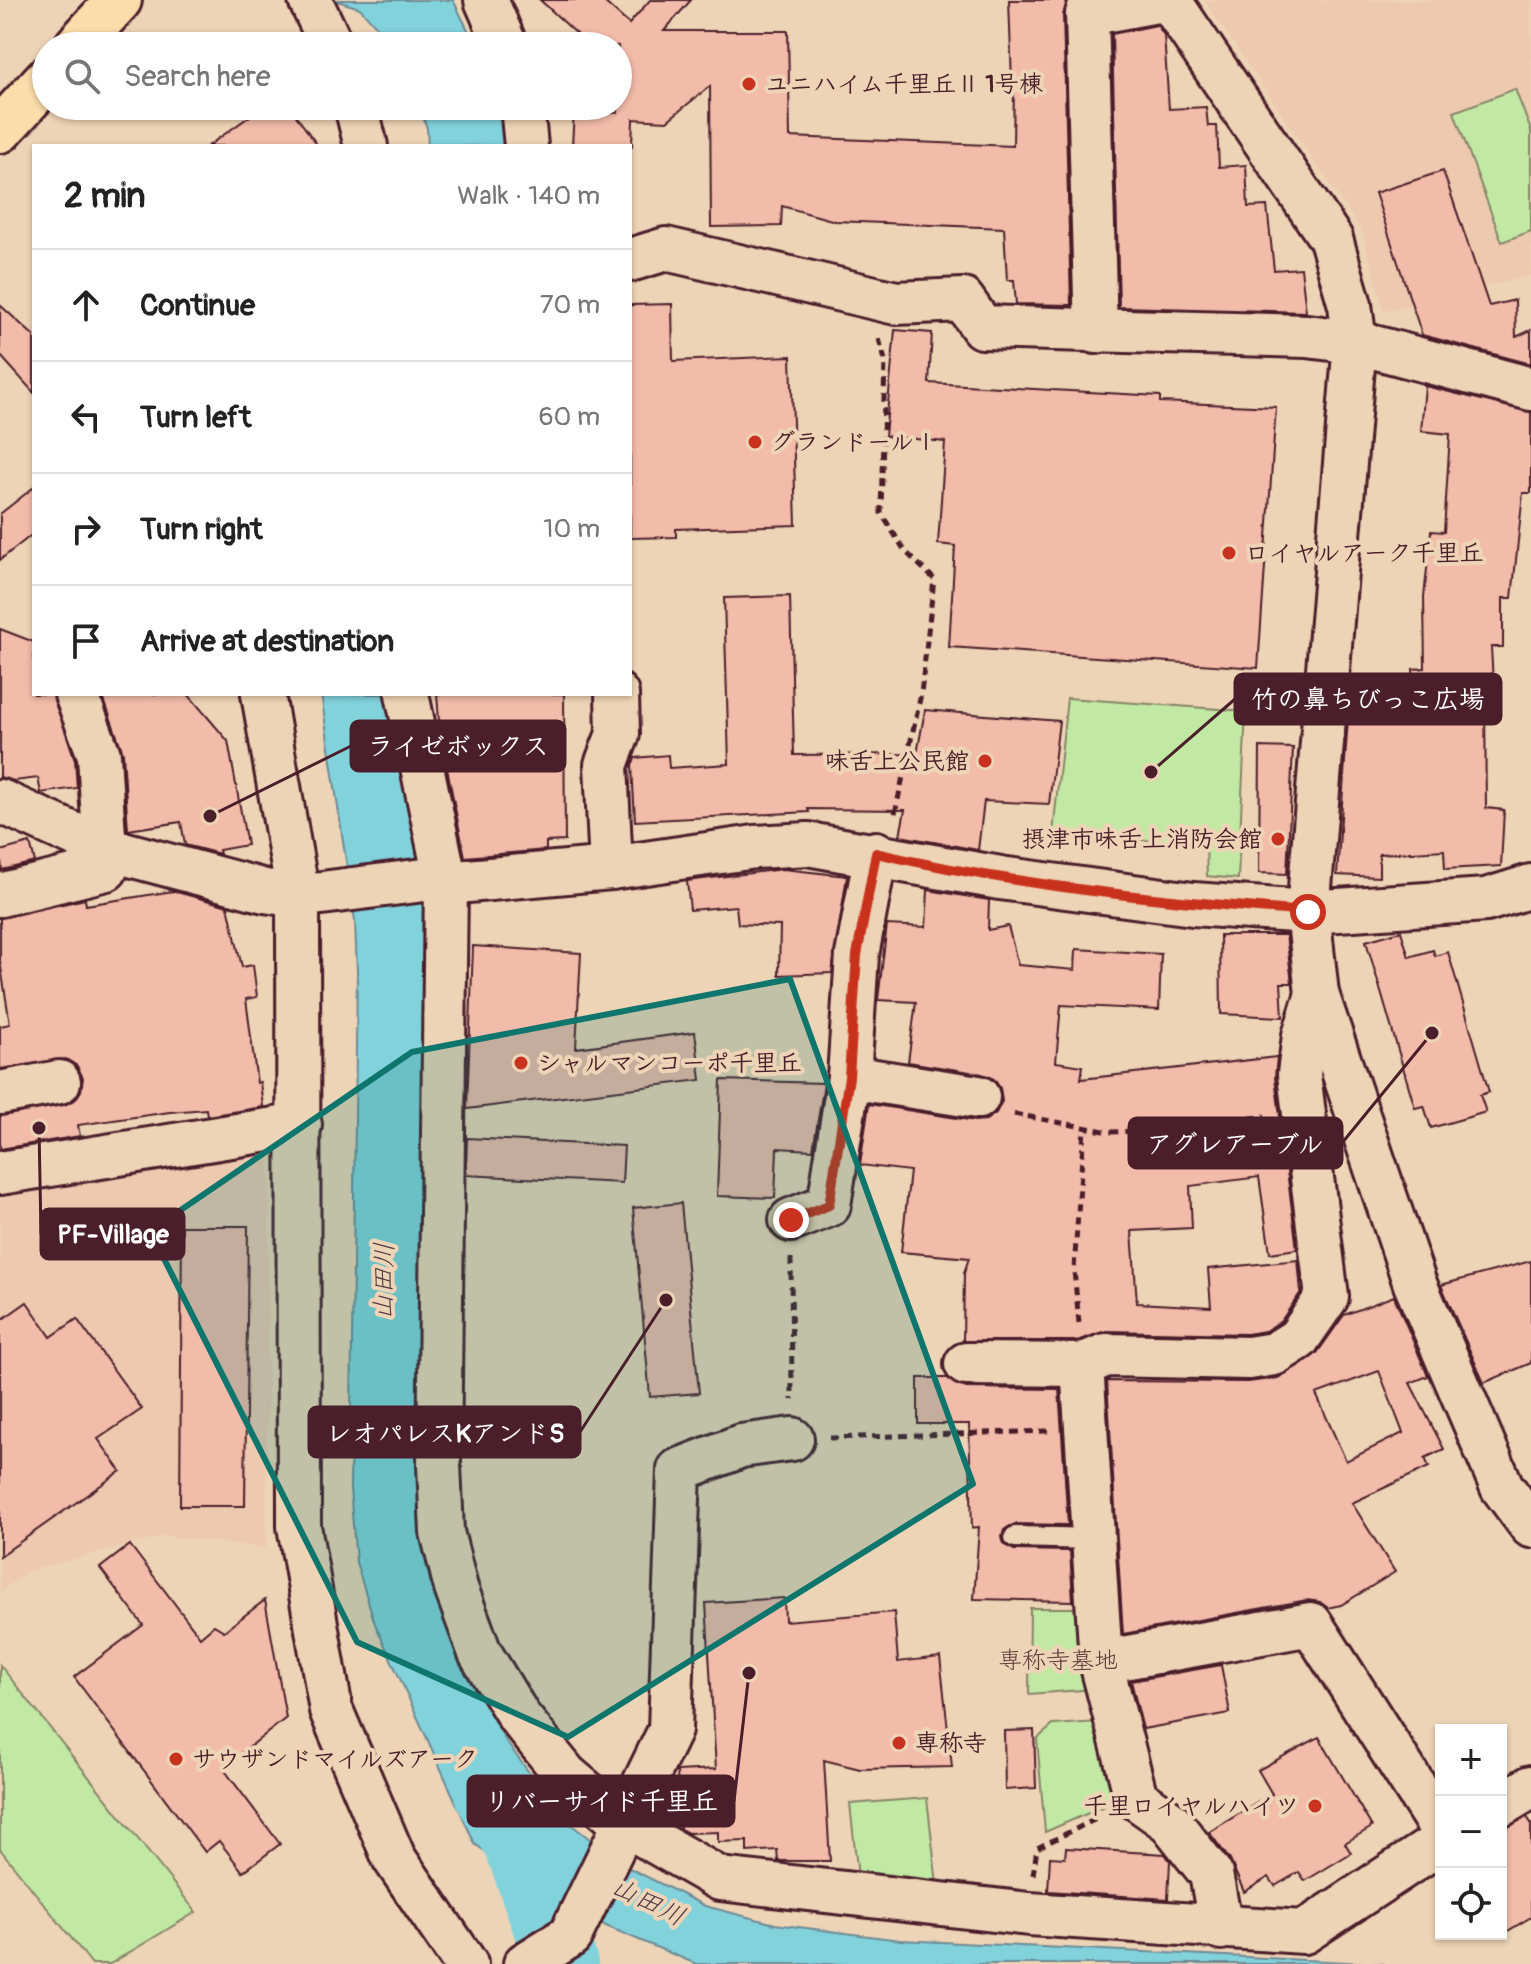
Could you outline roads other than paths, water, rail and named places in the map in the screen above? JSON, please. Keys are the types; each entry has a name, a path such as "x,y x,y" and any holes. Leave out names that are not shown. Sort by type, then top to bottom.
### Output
{"main road":[{"path":"90,32 119,0"},
{"path":"0,130 32,95"}],"street":[{"path":"486,0 500,32"},
{"path":"1096,332 1087,14 1162,0"},
{"path":"1169,0 1331,239 1350,305 1355,342 1308,912 1317,994 1415,1284 1516,1479 1531,1526"},
{"path":"311,1 325,32"},
{"path":"360,120 366,144"},
{"path":"523,120 526,144"},
{"path":"632,259 666,249 896,303 963,300 982,327 1307,336 1355,342 1531,389"},
{"path":"0,895 106,869 99,755 77,696"},
{"path":"264,696 315,894 300,1125 299,1526 331,1710 394,1858 466,1964"},
{"path":"407,696 435,881 442,1532 456,1588 480,1653 519,1717 566,1775 621,1829 720,1879 1029,1914 1221,1928 1262,1948 1304,1932 1435,1846"},
{"path":"611,868 606,765 618,734 617,696"},
{"path":"0,801 104,848 265,891 315,894 435,881 611,868 755,847 808,844 881,854 1000,878 1164,900 1308,912 1486,900 1531,886"},
{"path":"791,1220 829,1205 849,1077 857,955 881,854"},
{"path":"966,1364 1082,1365 1106,1355 1249,1358 1274,1354 1298,1339 1327,1297 1299,1074 1302,1049 1317,994"},
{"path":"849,1077 978,1097"},
{"path":"0,1093 59,1082"},
{"path":"0,1173 300,1125"},
{"path":"1082,1365 1089,1430 1101,1662 1136,1798 1170,1822 1211,1874 1221,1928"},
{"path":"527,1963 574,1930 670,1730 679,1470 741,1446 792,1439"},
{"path":"1101,1662 1311,1624 1435,1819"}],"lane":[{"path":"1015,1537 1095,1539"}],"water":[{"path":"334,0 453,0 469,32 381,32 360,8"},
{"path":"424,120 500,120 506,144 428,144"},
{"path":"321,696 388,696 418,862 425,927 418,1520 431,1586 465,1670 507,1743 563,1818 623,1865 705,1906 775,1924 900,1940 1385,1964 696,1964 606,1926 511,1870 475,1844 375,1624 356,1562 350,1488 357,972 355,921"}],"waterway":[{"name":"山田川","path":"491,1794 519,1840 562,1964"}],"place":[{"name":"ユニハイム千里丘Ⅱ 1号棟","path":"749,84"},
{"name":"グランドールⅠ","path":"755,442"},
{"name":"ロイヤルアーク千里丘","path":"1229,553"},
{"name":"味舌上公民館","path":"985,761"},
{"name":"竹の鼻ちびっこ広場","path":"1151,772"},
{"name":"ライゼボックス","path":"210,816"},
{"name":"摂津市味舌上消防会館","path":"1278,839"},
{"name":"アグレアーブル","path":"1432,1033"},
{"name":"シャルマンコーポ千里丘","path":"521,1063"},
{"name":"PF-Village","path":"39,1128"},
{"name":"レオパレスKアンドS","path":"666,1300"},
{"name":"リバーサイド千里丘","path":"749,1673"},
{"name":"専称寺","path":"899,1743"},
{"name":"サウザンドマイルズアーク","path":"176,1759"},
{"name":"千里ロイヤルハイツ","path":"1315,1806"}],"park label":[{"name":"専称寺墓地","path":"1058,1660"}]}
